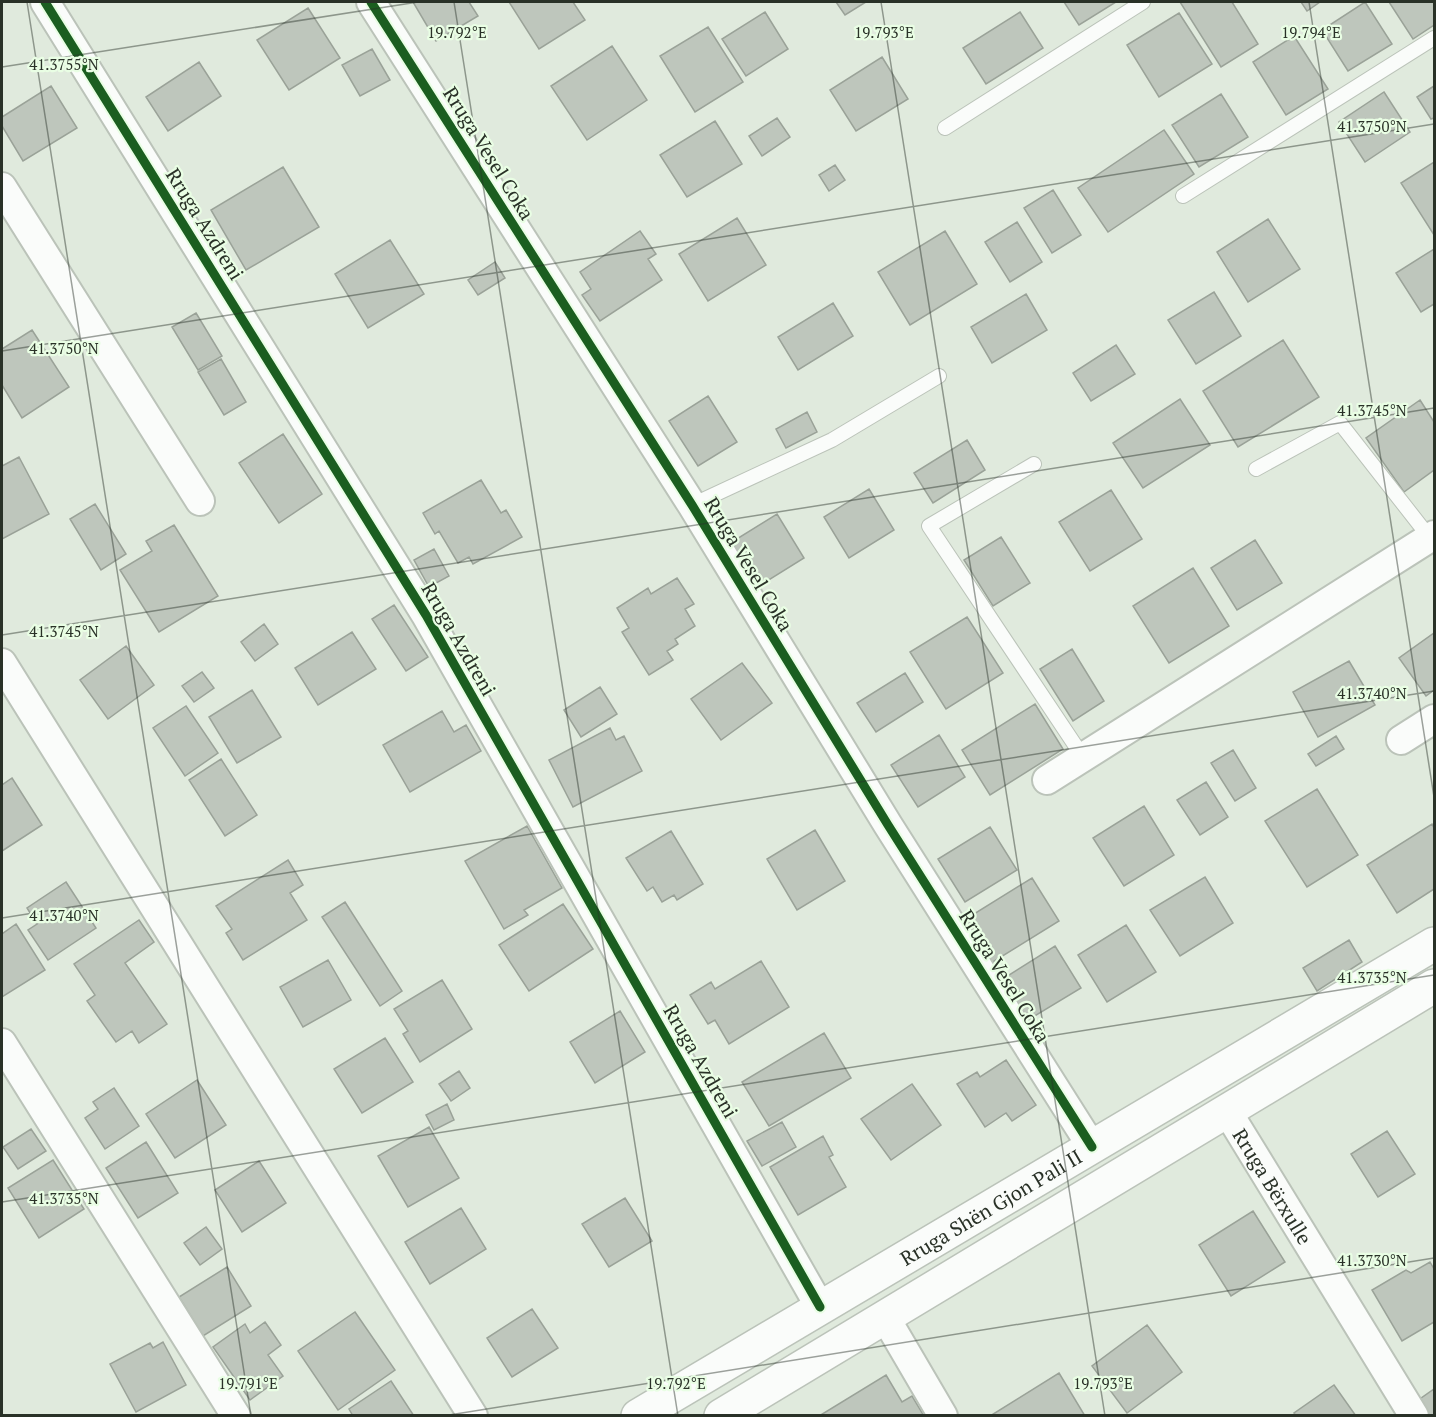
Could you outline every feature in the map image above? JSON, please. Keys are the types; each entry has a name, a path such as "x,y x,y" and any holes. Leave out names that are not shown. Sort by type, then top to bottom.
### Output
{"street":[{"name":"Rruga Azdreni","path":"45,2 426,615 820,1307"},
{"name":"Rruga Vesel Coka","path":"372,2 692,505 888,825 1092,1147"},
{"path":"2,187 200,501"},
{"path":"1047,780 1432,536"},
{"path":"2,663 473,1416"},
{"path":"1401,740 1434,719"},
{"name":"Rruga Shën Gjon Pali II","path":"638,1416 1434,944"},
{"name":"Rruga Shën Gjon Pali II","path":"721,1416 1434,986"},
{"path":"2,1043 236,1416"},
{"name":"Rruga Bërxulle","path":"1227,1111 1414,1416"},
{"path":"885,1317 943,1416"}],"lane":[{"path":"945,128 1143,2"},
{"path":"1183,196 1434,38"},
{"path":"692,505 832,440 939,376"},
{"path":"1256,470 1340,423 1432,536"},
{"path":"1034,464 929,526 1083,757"}],"building":[{"path":"413,2 469,2 478,16 436,41"},
{"path":"509,2 573,2 585,20 539,49"},
{"path":"836,2 866,2 845,15"},
{"path":"1064,2 1116,2 1079,25"},
{"path":"1180,2 1232,2 1258,44 1221,67"},
{"path":"1301,2 1320,2 1307,11"},
{"path":"1365,2 1392,44 1348,71 1322,30"},
{"path":"1389,2 1434,2 1434,25 1413,39"},
{"path":"308,8 340,58 289,90 257,40"},
{"path":"765,12 788,49 746,76 722,39"},
{"path":"1020,12 1043,48 986,84 963,48"},
{"path":"1179,13 1212,64 1159,97 1127,45"},
{"path":"708,27 743,82 695,112 660,56"},
{"path":"1294,36 1328,89 1286,115 1253,62"},
{"path":"612,46 647,100 587,140 551,86"},
{"path":"372,49 390,80 360,96 342,65"},
{"path":"882,57 908,99 856,131 830,90"},
{"path":"199,62 221,96 168,131 146,97"},
{"path":"51,86 77,128 23,161 2,126 2,117"},
{"path":"1434,86 1434,118 1431,119 1417,97"},
{"path":"1384,92 1410,132 1365,162 1339,122"},
{"path":"1221,94 1248,137 1199,167 1172,125"},
{"path":"777,118 790,137 762,156 749,136"},
{"path":"715,121 742,164 687,197 660,155"},
{"path":"1164,130 1194,174 1108,232 1078,188"},
{"path":"1434,162 1434,235 1401,183"},
{"path":"835,165 845,180 829,191 819,175"},
{"path":"283,167 319,227 246,270 211,210"},
{"path":"1053,190 1081,235 1052,253 1024,208"},
{"path":"737,218 766,265 708,301 679,254"},
{"path":"1268,219 1300,269 1248,302 1217,252"},
{"path":"1017,222 1042,262 1010,282 985,242"},
{"path":"640,231 656,254 648,259 662,280 600,321 582,295 591,289 580,272"},
{"path":"945,231 977,284 910,325 878,272"},
{"path":"390,240 424,294 368,328 335,274"},
{"path":"1434,249 1434,304 1421,312 1396,273"},
{"path":"495,262 505,278 478,295 468,280"},
{"path":"1214,292 1241,336 1196,364 1168,320"},
{"path":"1026,294 1047,330 992,363 971,327"},
{"path":"833,303 853,336 798,370 778,337"},
{"path":"196,313 222,356 198,370 172,327"},
{"path":"32,330 69,387 22,418 2,385 2,349"},
{"path":"1283,340 1319,397 1238,447 1203,391"},
{"path":"1116,345 1135,374 1091,401 1073,373"},
{"path":"221,359 246,402 224,415 198,372"},
{"path":"708,396 737,442 698,466 669,421"},
{"path":"1180,399 1210,445 1143,488 1113,443"},
{"path":"1420,400 1434,422 1434,470 1404,492 1366,438"},
{"path":"807,412 817,432 786,448 776,429"},
{"path":"283,434 322,494 279,523 239,463"},
{"path":"967,440 985,470 933,503 914,473"},
{"path":"19,457 49,514 2,539 2,466"},
{"path":"481,480 501,513 506,510 522,537 473,564 469,557 458,563 439,531 435,534 423,513"},
{"path":"869,489 894,530 849,558 824,517"},
{"path":"1111,490 1142,539 1090,571 1059,522"},
{"path":"95,504 126,554 101,570 70,519"},
{"path":"777,514 804,558 754,589 727,545"},
{"path":"174,525 218,596 159,632 120,570 152,551 146,541"},
{"path":"1001,537 1030,583 993,606 964,560"},
{"path":"1255,540 1282,583 1237,610 1211,568"},
{"path":"434,549 449,576 429,587 414,560"},
{"path":"1193,568 1229,626 1169,663 1133,606"},
{"path":"677,578 694,604 685,609 695,626 675,639 678,644 667,651 673,660 649,675 622,632 629,628 617,608 648,588 651,594"},
{"path":"394,605 428,657 406,671 372,619"},
{"path":"967,617 1003,673 946,709 910,652"},
{"path":"264,624 278,644 255,661 241,642"},
{"path":"352,632 376,669 318,705 295,668"},
{"path":"1434,633 1434,690 1426,696 1399,658"},
{"path":"126,646 154,685 108,719 80,680"},
{"path":"1072,649 1104,701 1073,721 1040,669"},
{"path":"1349,661 1375,705 1318,737 1293,692"},
{"path":"742,663 772,703 721,740 691,699"},
{"path":"202,672 214,688 194,702 182,686"},
{"path":"905,673 923,702 876,732 857,703"},
{"path":"600,687 617,714 581,737 564,710"},
{"path":"252,690 281,737 237,763 209,717"},
{"path":"1035,704 1063,749 990,795 962,750"},
{"path":"186,706 218,753 185,776 153,728"},
{"path":"442,711 454,732 466,725 481,751 410,792 383,745"},
{"path":"610,728 616,740 624,736 642,771 573,807 549,760"},
{"path":"939,735 965,777 918,807 891,765"},
{"path":"1336,736 1344,749 1316,766 1308,754"},
{"path":"1233,750 1256,788 1235,801 1211,763"},
{"path":"221,759 257,815 225,836 189,780"},
{"path":"12,778 42,825 2,851 2,785"},
{"path":"1206,782 1228,817 1200,835 1177,800"},
{"path":"1317,789 1358,855 1307,887 1265,821"},
{"path":"1144,806 1174,855 1124,886 1093,838"},
{"path":"1432,824 1434,828 1434,889 1397,913 1367,865"},
{"path":"527,826 562,888 524,910 528,915 504,929 465,861"},
{"path":"990,827 1017,870 965,902 938,859"},
{"path":"815,830 845,881 797,910 767,859"},
{"path":"671,831 703,884 677,900 674,895 662,902 653,887 647,891 626,858"},
{"path":"288,860 303,885 290,893 307,920 243,960 226,933 232,929 216,906"},
{"path":"1205,877 1233,923 1180,956 1150,910"},
{"path":"1032,878 1059,921 988,965 961,922"},
{"path":"66,882 96,928 48,960 28,930 37,924 27,908"},
{"path":"345,902 402,991 380,1006 322,917"},
{"path":"563,904 593,949 529,991 499,945"},
{"path":"139,920 154,942 125,963 167,1024 139,1043 132,1031 116,1042 87,1001 95,995 74,964"},
{"path":"16,924 45,970 2,997 2,934"},
{"path":"1126,925 1156,972 1107,1002 1078,955"},
{"path":"1349,940 1362,962 1317,991 1303,968"},
{"path":"1055,946 1081,988 1023,1023 998,982"},
{"path":"328,960 351,1000 303,1027 280,987"},
{"path":"761,961 789,1007 729,1044 715,1020 708,1024 690,995 711,982 715,989"},
{"path":"442,980 472,1029 420,1062 403,1034 408,1031 394,1009"},
{"path":"620,1011 645,1052 595,1083 570,1042"},
{"path":"824,1033 851,1078 769,1126 742,1082"},
{"path":"385,1038 413,1082 362,1113 334,1069"},
{"path":"1006,1060 1036,1105 1012,1121 1006,1113 985,1127 957,1084 977,1072 980,1077"},
{"path":"459,1071 470,1088 451,1101 439,1084"},
{"path":"197,1080 226,1125 175,1158 146,1114"},
{"path":"912,1084 941,1125 891,1160 861,1119"},
{"path":"114,1088 139,1126 105,1149 85,1118 98,1109 93,1102"},
{"path":"447,1104 454,1120 434,1130 426,1115"},
{"path":"782,1122 796,1147 762,1166 747,1141"},
{"path":"429,1127 459,1178 408,1207 378,1156"},
{"path":"31,1129 46,1151 18,1169 3,1147"},
{"path":"1387,1131 1415,1174 1378,1197 1351,1154"},
{"path":"823,1136 833,1155 829,1157 846,1187 798,1215 770,1167"},
{"path":"146,1142 178,1193 138,1218 106,1168"},
{"path":"53,1160 84,1209 39,1238 8,1188"},
{"path":"259,1161 286,1203 242,1232 215,1190"},
{"path":"625,1198 652,1241 609,1267 582,1224"},
{"path":"461,1208 486,1249 430,1284 405,1242"},
{"path":"1253,1211 1285,1262 1231,1296 1199,1245"},
{"path":"206,1227 222,1249 200,1265 184,1243"},
{"path":"1430,1262 1434,1269 1434,1322 1402,1341 1372,1290 1406,1270 1411,1273"},
{"path":"227,1267 251,1306 203,1336 179,1297"},
{"path":"532,1309 558,1348 512,1377 487,1338"},
{"path":"355,1312 395,1370 338,1410 298,1351"},
{"path":"265,1322 281,1345 268,1355 283,1376 250,1400 213,1347 245,1324 250,1333"},
{"path":"1147,1325 1182,1372 1127,1413 1092,1366"},
{"path":"163,1342 186,1385 136,1412 110,1364 150,1343 153,1348"},
{"path":"1059,1373 1085,1416 990,1416"},
{"path":"886,1375 902,1402 912,1396 924,1416 819,1416"},
{"path":"391,1381 414,1416 353,1416 349,1409"},
{"path":"1334,1385 1356,1416 1296,1416 1294,1413"},
{"path":"1434,1389 1434,1416 1427,1416 1417,1401"}],"cycle path":[{"path":"45,2 426,615 820,1307"},
{"path":"371,2 692,505 888,825 1092,1147"}]}
